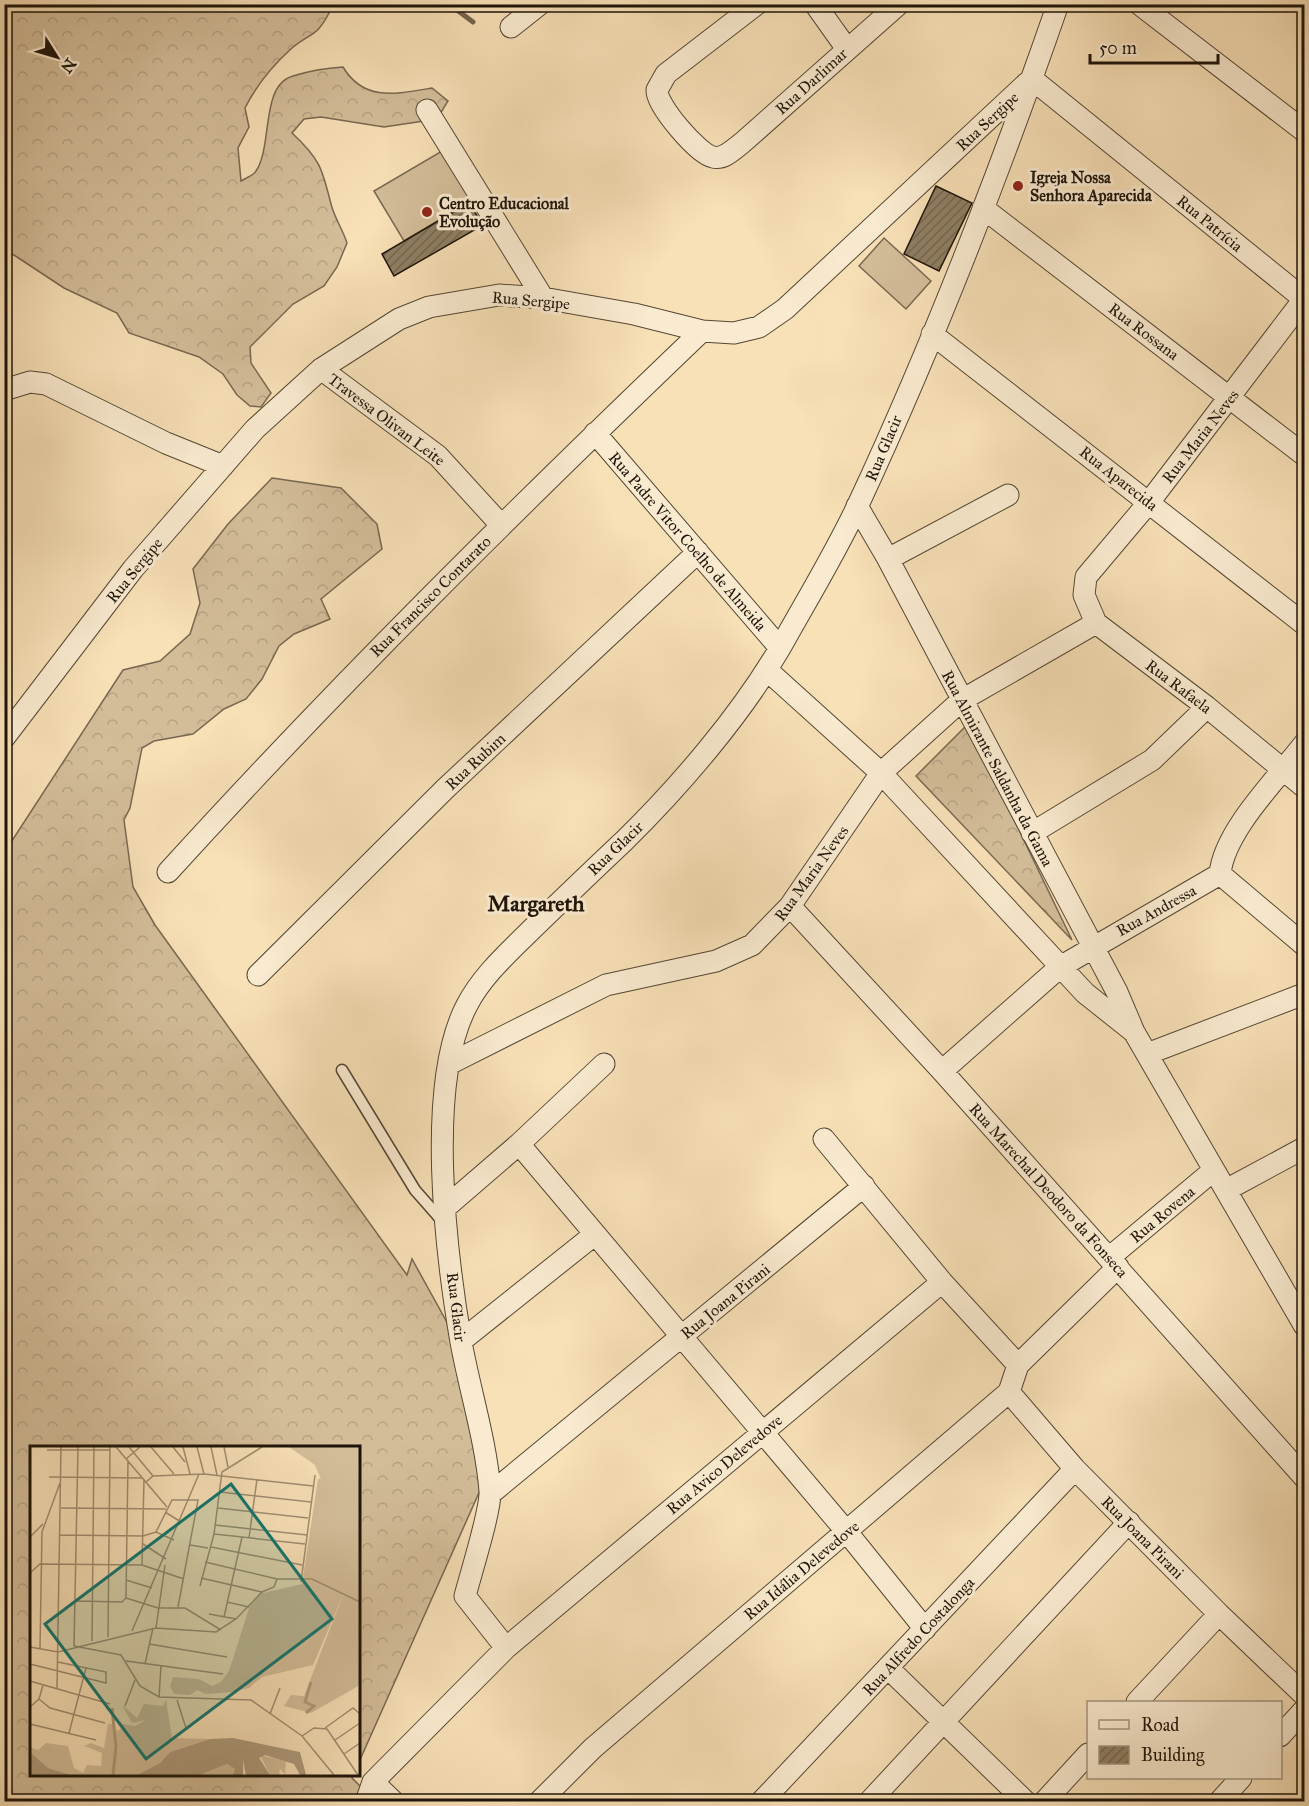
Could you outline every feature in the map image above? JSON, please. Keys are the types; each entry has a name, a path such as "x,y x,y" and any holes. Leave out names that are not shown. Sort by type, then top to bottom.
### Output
{"street":[{"path":"511,27 540,4"},
{"name":"Rua Darlimar","path":"757,4 666,74 657,90 660,104 697,148 712,157 723,156 742,143 899,4"},
{"path":"815,4 847,49"},
{"name":"Rua Sergipe","path":"4,738 133,569 255,429 321,369 399,319 429,307 499,295 543,298 634,314 702,331 747,332 773,320 1032,79 1058,4"},
{"path":"1139,4 1305,131"},
{"name":"Rua Glacir","path":"506,1648 465,1596 490,1494 461,1341 447,1217 442,1118 449,1064 459,1024 479,986 501,960 657,806 701,757 767,670 857,506 932,334 1032,79"},
{"name":"Rua Patrícia","path":"1032,79 1304,299"},
{"path":"427,110 543,298"},
{"name":"Rua Rossana","path":"983,208 1305,455"},
{"name":"Rua Maria Neves","path":"449,1064 606,986 733,956 766,933 790,906 881,773 962,700 1096,623 1083,590 1086,577 1150,501 1304,299"},
{"name":"Rua Francisco Contarato","path":"168,872 280,749 501,525 702,331"},
{"name":"Rua Aparecida","path":"932,334 1150,501 1305,624"},
{"name":"Travessa Olivan Leite","path":"321,369 438,456 501,525"},
{"path":"4,390 30,382 46,384 166,443 223,466"},
{"name":"Rua Padre Vitor Coelho de Almeida","path":"595,433 780,648"},
{"path":"888,559 1008,495"},
{"name":"Rua Almirante Saldanha da Gama","path":"857,506 888,559 1092,946 1134,1032 1304,1321"},
{"name":"Rua Rubim","path":"258,975 438,795 698,552"},
{"name":"Rua Rafaela","path":"1096,623 1207,707 1305,787"},
{"name":"Rua Almirante Saldanha da Gama","path":"767,670 881,773 1060,967 1105,1011 1134,1032"},
{"path":"1032,833 1152,760 1207,707"},
{"path":"1305,744 1229,840 1221,862 1220,874 1305,945"},
{"name":"Rua Andressa","path":"942,1071 1060,967 1092,946 1220,874"},
{"name":"Rua Marechal Deodoro da Fonseca","path":"790,906 942,1071 1305,1477"},
{"path":"1147,1054 1305,994"},
{"path":"447,1217 519,1144 604,1064"},
{"path":"824,1139 942,1281 1018,1365 1009,1392"},
{"path":"519,1144 846,1531 925,1629"},
{"path":"1226,1190 1305,1148"},
{"name":"Rua Rovena","path":"1018,1365 1114,1262 1214,1170"},
{"name":"Rua Joana Pirani","path":"490,1494 864,1186"},
{"path":"461,1341 594,1235"},
{"name":"Rua Avico Delevedove","path":"370,1792 506,1648 942,1281"},
{"name":"Rua Joana Pirani","path":"1009,1392 1075,1469 1219,1614 1305,1695"},
{"name":"Rua Idália Delevedove","path":"538,1802 593,1748 1009,1392"},
{"name":"Rua Alfredo Costalonga","path":"761,1802 1075,1469"},
{"path":"868,1802 1129,1522"},
{"path":"1138,1701 1219,1614"},
{"path":"888,1668 1026,1802"},
{"path":"1282,1735 1305,1710"},
{"path":"1044,1802 1087,1756"},
{"path":"1219,1802 1240,1779"},
{"path":"370,1792 394,1802"}],"lane":[{"path":"342,1070 414,1190 447,1217"}],"green space":[{"path":"5,5 326,5 329,13 320,27 278,61 245,108 249,127 238,148 241,181 256,171 264,147 271,103 283,82 293,76 343,67 351,78 371,91 394,93 432,88 448,101 437,119 384,127 321,117 304,119 292,133 309,150 319,165 332,209 347,243 337,267 324,286 293,304 250,347 251,363 271,393 261,407 250,406 237,395 223,374 199,357 129,333 117,313 64,288 14,255 5,252"},
{"path":"442,151 471,201 404,241 374,191"},
{"path":"884,238 931,281 906,309 859,266"},
{"path":"272,478 341,488 377,524 382,549 321,599 330,619 294,634 279,646 262,679 246,699 224,709 193,734 154,741 142,748 130,808 124,820 133,887 155,925 407,1275 412,1259 449,1326 490,1468 360,1760 360,1446 30,1446 30,1776 353,1776 352,1778 375,1801 5,1801 4,853 123,670 160,661 190,634 200,603 193,569 228,524"},
{"path":"968,724 1072,940 916,776"}],"building":[{"path":"936,186 972,203 939,271 904,254"},
{"path":"469,203 483,225 394,276 382,254"}],"waterway":[{"path":"449,4 473,22"}],"place":[{"name":"Igreja Nossa Senhora Aparecida","path":"1018,186"},
{"name":"Centro Educacional Evolução","path":"427,212"}],"district":[{"name":"Margareth","path":"536,903"}]}
